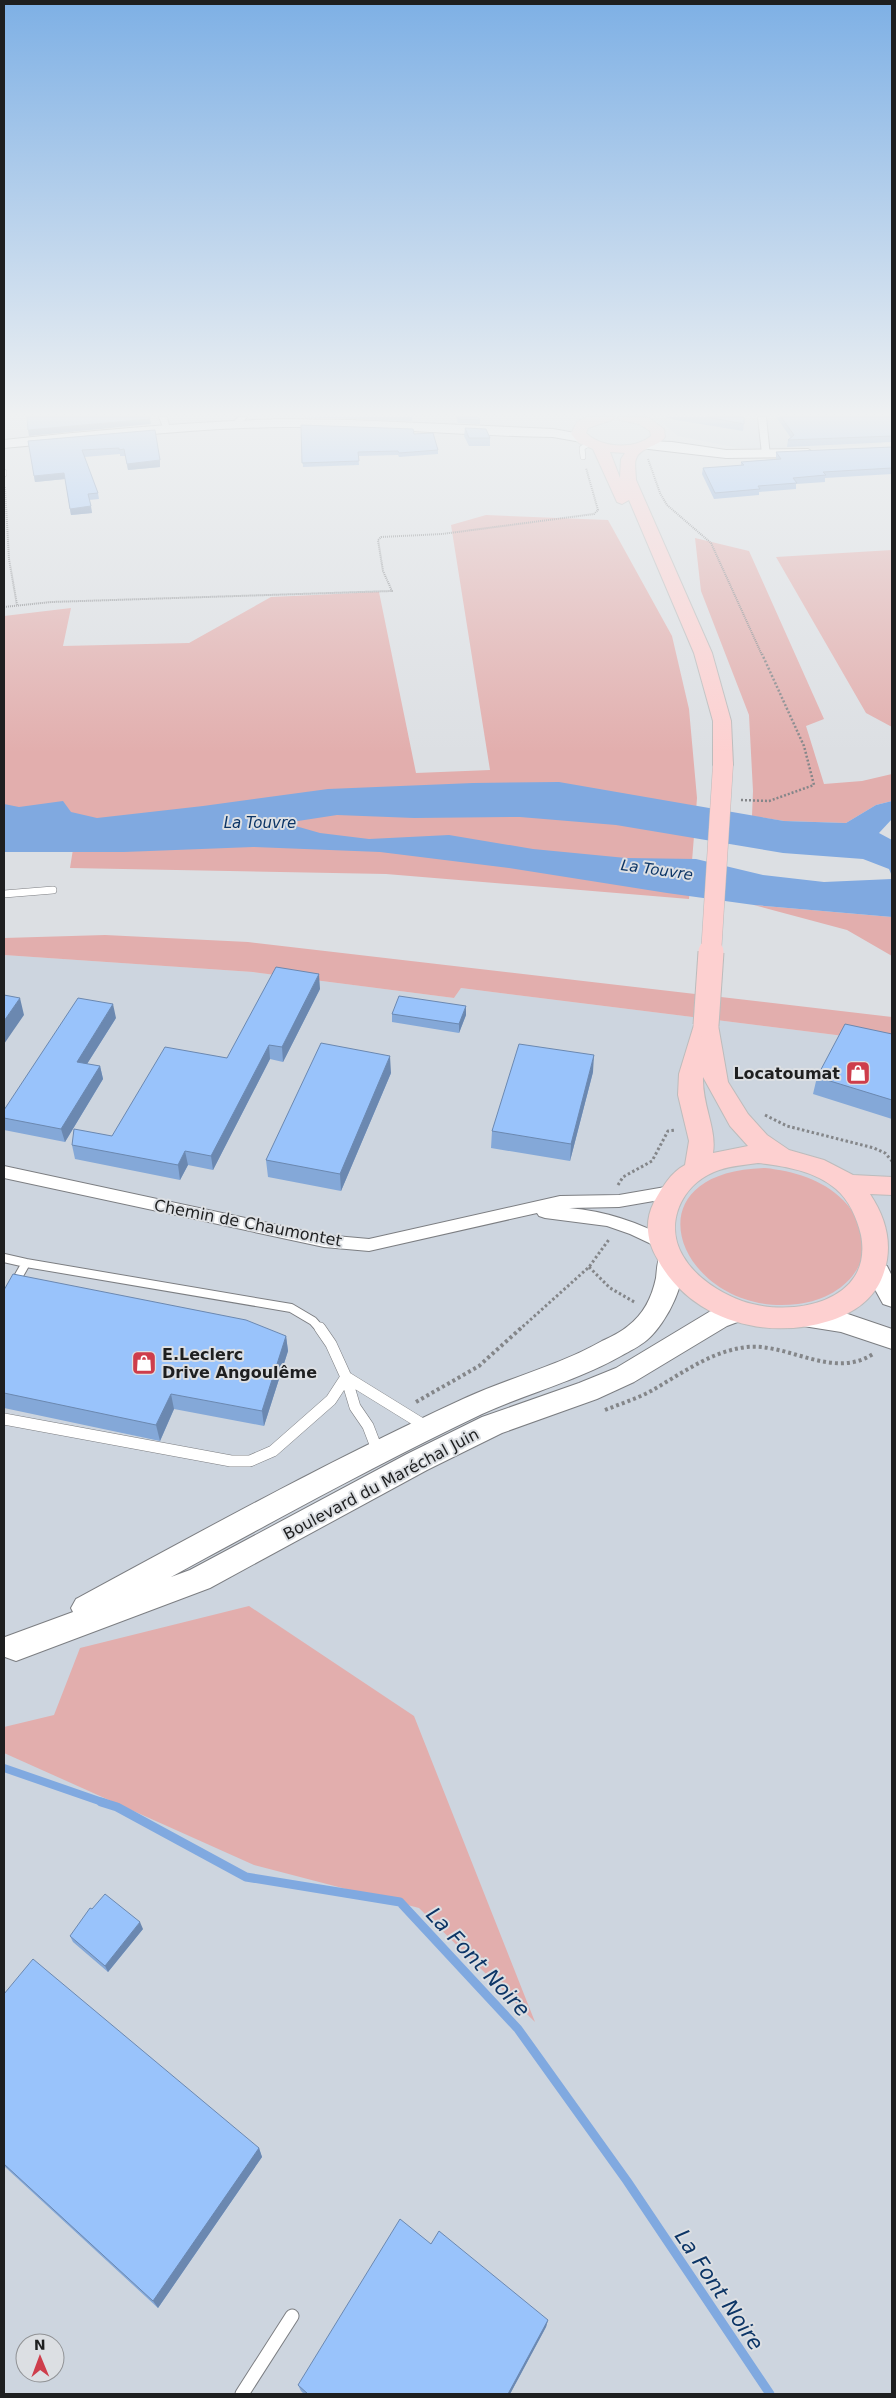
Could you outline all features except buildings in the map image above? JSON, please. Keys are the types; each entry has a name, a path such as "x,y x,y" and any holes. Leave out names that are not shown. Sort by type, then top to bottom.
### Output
{"main road":[{"path":"637,529 653,561 684,611"},
{"path":"649,529 703,653 715,690 722,721 723,765 706,1025 691,1074 690,1095 702,1141 697,1169"},
{"path":"706,1025 716,1082 739,1120 758,1142 780,1156"},
{"path":"736,1156 780,1156 815,1166 846,1184 863,1199 876,1217 882,1236 885,1258 860,1296 836,1310 806,1318 784,1319 740,1311 710,1298 687,1280 667,1252 661,1217 671,1192 683,1179 697,1169 715,1161 736,1156"},
{"path":"846,1184 892,1186"}],"street":[{"name":"Chemin de Chaumontet","path":"4,1172 333,1242 369,1245 523,1212 560,1202 619,1201 671,1192"},
{"name":"Chemin de Chaumontet","path":"523,1212 565,1213 618,1222 646,1233 667,1252"},
{"name":"Boulevard du Maréchal Juin","path":"10,1650 190,1551 378,1453 485,1402 573,1368 607,1352 638,1333 656,1311 665,1295 670,1279 667,1252"},
{"path":"885,1258 892,1297"},
{"name":"Boulevard du Maréchal Juin","path":"10,1650 200,1579 417,1462 492,1425 588,1391 625,1375 718,1319 740,1311"},
{"path":"806,1318 842,1322 889,1338"}],"lane":[{"path":"4,894 52,890"},
{"path":"4,1258 291,1308 308,1316 327,1333 346,1377 355,1407 368,1426 378,1453"},
{"path":"4,1302 26,1263"},
{"path":"346,1377 400,1412 430,1428"},
{"path":"4,1419 231,1461 250,1461 273,1451 330,1400 346,1377"},
{"path":"242,2394 292,2316"}],"path":[{"path":"7,529 9,559 17,606"},
{"path":"4,607 51,602 392,591 383,570 378,540 381,537 442,534 481,529"},
{"path":"697,529 711,543 804,746 814,785 770,802 754,804 735,799"},
{"path":"711,1357 748,1346 771,1348 834,1364 869,1357 889,1338"}],"shaded area":[{"path":"452,529 613,529 672,636 689,709 697,798 689,899 386,874 70,868 74,843 4,840 4,616 71,608 63,646 189,643 271,597 379,592 416,773 490,770"},
{"path":"695,538 749,551 824,719 806,726 824,784 862,781 892,774 892,801 876,805 846,823 784,821 752,816 753,791 749,715 701,591"},
{"path":"892,550 892,727 866,713 776,557"},
{"path":"754,905 892,917 892,956 847,930"},
{"path":"105,935 248,942 892,1017 892,1042 461,988 454,998 253,972 4,955 4,938"},
{"path":"4,955 253,972 454,998 461,988 892,1042 892,2394 4,2394"},
{"path":"765,1168 786,1171 816,1181 843,1200 856,1217 863,1235 863,1251 858,1267 849,1280 835,1291 818,1299 798,1304 758,1303 724,1290 699,1269 684,1243 681,1217 692,1193 720,1176"},
{"path":"249,1606 414,1716 535,2022 419,1908 254,1865 4,1753 4,1727 54,1715 80,1648"}],"water":[{"name":"La Touvre","path":"559,782 784,821 846,823 876,805 892,801 892,819 879,833 892,840 892,876 889,869 863,859 783,853 616,825 520,817 414,818 337,815 285,823 320,833 369,839 449,835 533,849 626,858 696,859 763,875 824,882 892,879 892,917 754,905 509,868 380,852 253,847 124,852 4,852 4,804 19,807 63,801 71,812 97,818 328,789 473,783"}],"waterway":[{"name":"La Font Noire","path":"4,1768 105,1803"},
{"name":"La Font Noire","path":"101,1802 117,1807 246,1877 400,1902 518,2029 627,2181 770,2394"}],"place":[{"name":"Locatoumat","path":"858,1073"},
{"name":"E.Leclerc Drive Angoulême","path":"144,1363"}]}
